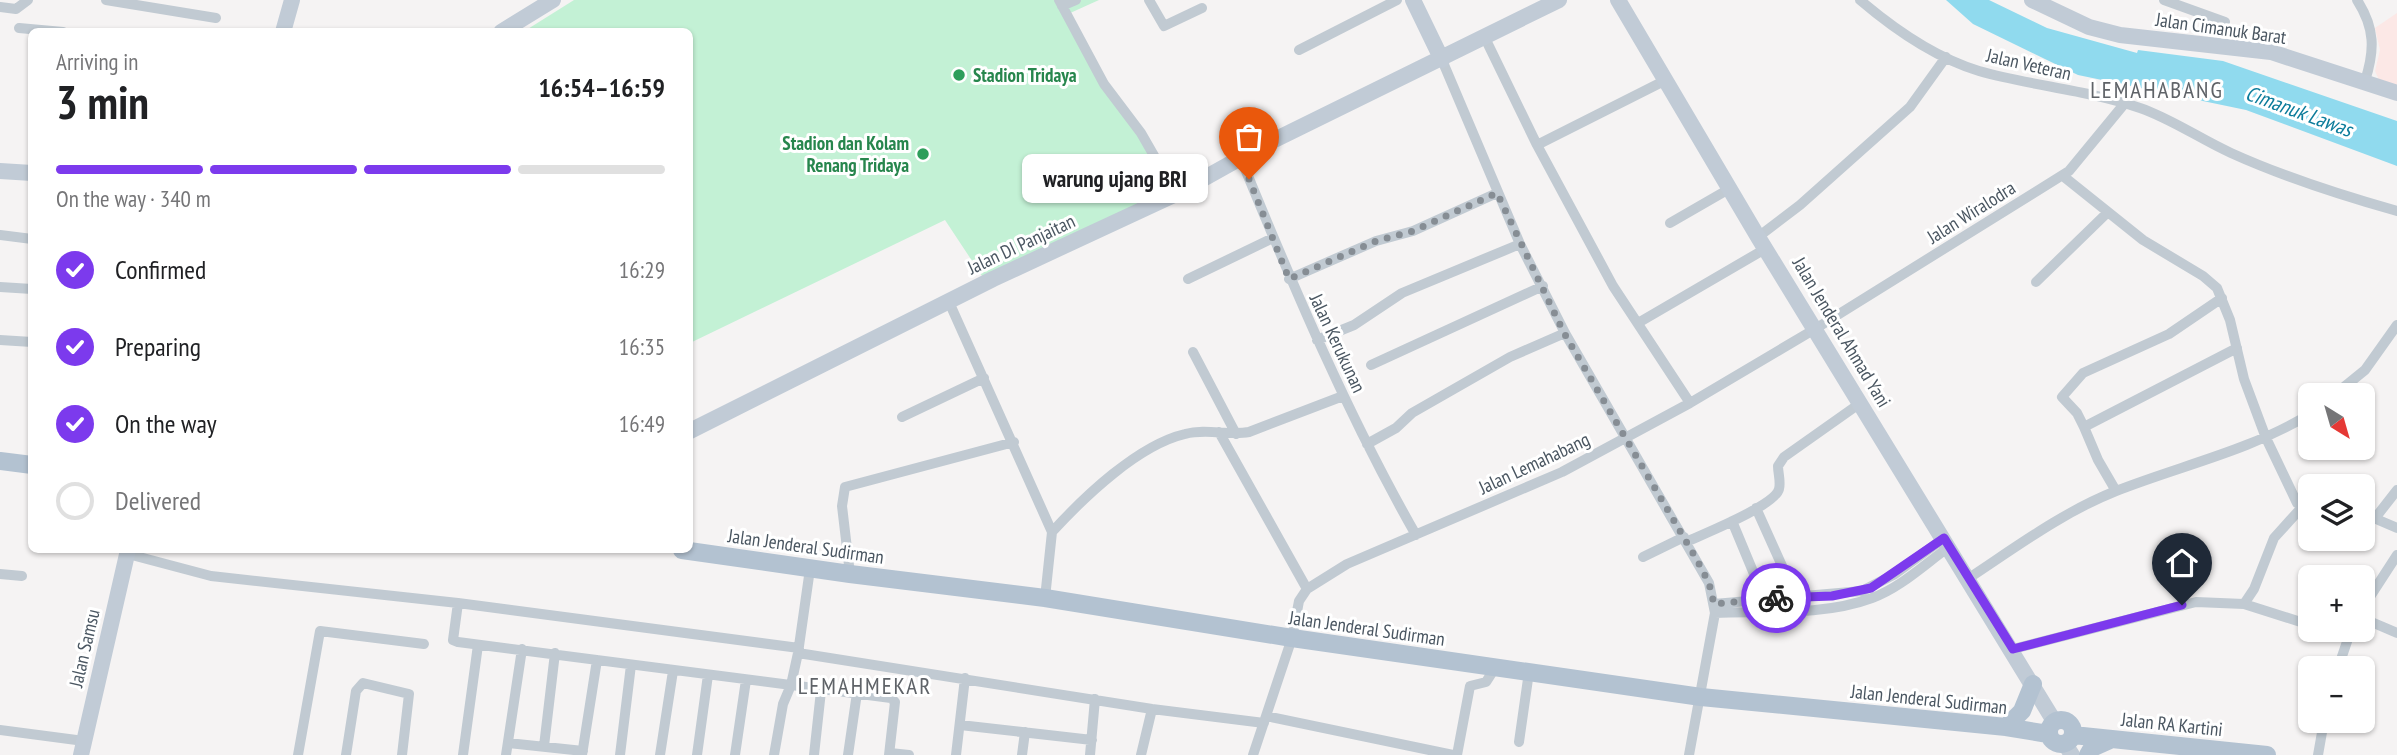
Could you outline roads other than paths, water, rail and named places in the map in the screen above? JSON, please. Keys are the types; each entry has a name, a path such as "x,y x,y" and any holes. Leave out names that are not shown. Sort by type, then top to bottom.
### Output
{"main road":[{"path":"0,461 28,464"},
{"name":"Jalan Jenderal Sudirman","path":"693,552 1045,598 1292,638 1701,697 2006,727 2051,728"},
{"path":"2006,727 2026,705 2033,684"},
{"path":"2051,728 2067,722 2070,745"},
{"path":"2088,755 2092,748 2112,739"},
{"name":"Jalan RA Kartini","path":"2070,745 2112,739 2267,755"}],"street":[{"path":"0,7 16,9 28,0"},
{"path":"106,0 157,3 216,18"},
{"path":"284,28 292,0"},
{"path":"508,28 553,0"},
{"path":"1076,0 1060,3 1104,84 1141,133 1176,194"},
{"path":"1149,0 1164,26 1202,8"},
{"path":"1299,50 1397,0"},
{"path":"1413,0 1442,60 1520,244 1564,333 1709,583 1714,609 1689,755"},
{"name":"Jalan DI Panjaitan","path":"693,430 949,302 1176,194 1559,0"},
{"name":"Jalan Jenderal Ahmad Yani","path":"1618,0 1761,243 2013,649 2033,684 2051,728"},
{"name":"Jalan Veteran","path":"1860,0 1908,36 1977,70 2125,103 2286,175 2356,201 2397,211"},
{"name":"Jalan Cimanuk Barat","path":"2032,0 2089,27 2120,35 2271,52 2397,93"},
{"path":"2164,0 2194,5 2225,22"},
{"path":"2357,0 2365,13 2374,40 2365,82"},
{"path":"19,28 28,29"},
{"path":"1485,38 1536,145 1613,286 1690,403"},
{"path":"1638,323 1761,243 1910,107 1946,57"},
{"path":"1536,145 1664,80"},
{"name":"Jalan Wiralodra","path":"1815,329 2063,176 2085,155 2125,103"},
{"name":"Jalan Kerukunan","path":"1241,159 1289,279 1343,396 1416,535"},
{"path":"0,171 28,173"},
{"path":"2063,176 2107,213 2165,255 2211,281 2222,298 2244,379 2266,438 2292,495 2298,500"},
{"path":"1670,223 1729,189"},
{"path":"1289,279 1376,241 1413,231 1497,193"},
{"path":"2036,282 2107,213"},
{"path":"0,236 28,239"},
{"path":"1188,279 1273,239"},
{"path":"1317,340 1354,326 1402,293 1520,244"},
{"path":"1371,365 1543,286"},
{"path":"0,287 28,289"},
{"path":"2116,491 2098,460 2077,412 2062,397 2080,376 2169,334 2222,298"},
{"path":"949,302 1014,442 1052,532 1045,598"},
{"path":"2349,383 2365,370 2397,325"},
{"name":"Jalan Lemahabang","path":"1307,589 1326,574 1562,472 1690,403 1815,329"},
{"path":"1367,444 1396,428 1412,413 1510,357 1564,333"},
{"path":"0,340 28,342"},
{"path":"2084,427 2237,348"},
{"path":"1193,352 1236,434"},
{"path":"902,417 984,378"},
{"path":"1052,532 1105,478 1185,433 1236,434 1259,429 1343,396"},
{"path":"1643,557 1732,521 1756,508 1779,490 1778,466 1784,457 1860,404"},
{"path":"1969,578 2043,528 2116,491 2215,459 2266,438 2298,421"},
{"path":"1219,432 1307,589 1299,601 1292,638 1254,755"},
{"path":"850,574 843,519 845,487 1014,442"},
{"path":"2397,490 2376,517 2397,528"},
{"path":"1756,508 1796,597"},
{"path":"2244,604 2254,589 2274,538 2298,514"},
{"path":"1732,521 1764,598"},
{"path":"1714,609 1764,598 1842,595 1871,588 1946,543"},
{"path":"1714,609 1826,608 1861,602 1884,593 1946,543"},
{"name":"Jalan Samsu","path":"82,748 128,553"},
{"path":"131,553 211,576 458,603 798,651 1152,709 1265,719 1455,755 1470,686 1486,682 1495,668"},
{"path":"2375,589 2397,555"},
{"path":"774,755 783,704 791,685 798,651 810,569"},
{"path":"0,574 22,576"},
{"path":"2013,649 2196,602 2244,604 2298,621"},
{"path":"458,603 453,640 821,691 891,698 895,702 889,754 909,755"},
{"path":"2375,624 2397,633"},
{"path":"298,755 320,631 424,644"},
{"path":"463,755 478,645"},
{"path":"506,755 522,649"},
{"path":"544,746 555,653"},
{"path":"508,743 582,753 597,660"},
{"path":"620,755 631,665"},
{"path":"660,755 673,671"},
{"path":"1519,741 1529,672"},
{"path":"697,755 708,675"},
{"path":"956,755 965,678"},
{"path":"735,755 746,680"},
{"path":"346,755 356,691 363,683 405,690 409,694 402,755"},
{"path":"814,755 821,691"},
{"path":"848,755 857,693"},
{"path":"1090,755 1095,699"},
{"path":"1140,755 1152,709"},
{"path":"960,725 1092,740"},
{"path":"0,730 82,748"},
{"path":"1022,755 1025,732"},
{"path":"2318,755 2322,733"}],"water":[{"name":"Cimanuk Lawas","path":"1946,0 1989,0 2047,28 2137,53 2138,50 2223,61 2397,121 2397,166 2246,110 2078,75 1973,24"}],"place":[{"name":"Stadion Tridaya","path":"959,75"},
{"name":"Stadion dan Kolam Renang Tridaya","path":"923,154"},
{"name":"warung ujang BRI","path":"1249,179"}],"district":[{"name":"LEMAHABANG","path":"2157,89"},
{"name":"LEMAHMEKAR","path":"865,685"}]}
